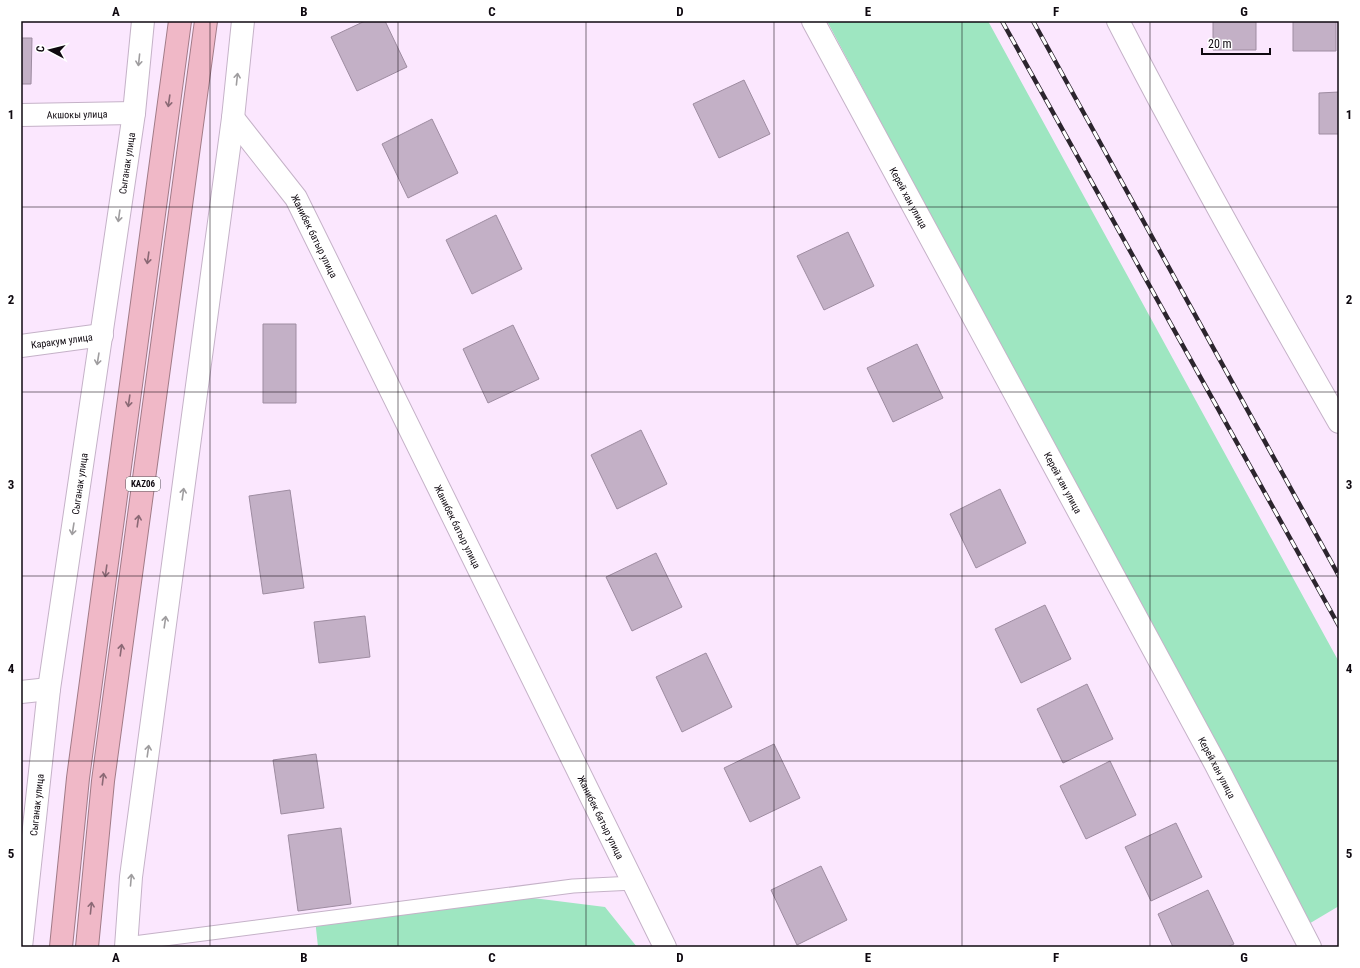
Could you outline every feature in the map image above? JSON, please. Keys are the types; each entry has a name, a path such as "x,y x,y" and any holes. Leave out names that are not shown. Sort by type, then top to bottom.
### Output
{"highway":[{"name":"KАZ06","path":"61,947 78,778 180,21"},
{"name":"KАZ06","path":"87,947 103,781 206,21"}],"street":[{"name":"Сыганак улица","path":"21,947 49,689 134,113 143,21"},
{"path":"126,946 131,877 233,118 243,21"},
{"name":"Керей хан улица","path":"813,21 1215,763 1310,947"},
{"path":"1118,21 1169,120 1260,285 1339,422"},
{"name":"Акшокы улица","path":"21,115 134,113"},
{"name":"Жанибек батыр улица","path":"233,118 296,198 665,947"},
{"name":"Каракум улица","path":"21,346 102,335"},
{"path":"21,692 49,689"}],"lane":[{"path":"126,946 573,886 634,883"}],"green space":[{"path":"827,21 988,21 1339,662 1339,906 1307,925"},
{"path":"517,896 605,907 637,947 318,947 315,919"}],"building":[{"path":"365,21 385,21 407,67 357,91 331,37"},
{"path":"1213,21 1256,21 1256,50 1213,50"},
{"path":"1293,21 1336,21 1336,51 1293,51"},
{"path":"21,38 32,38 31,84 21,84"},
{"path":"744,80 770,134 719,158 693,104"},
{"path":"1339,92 1339,134 1319,134 1319,93"},
{"path":"432,119 458,173 408,198 382,144"},
{"path":"496,215 522,269 472,294 446,240"},
{"path":"848,232 874,286 824,310 797,256"},
{"path":"263,324 296,324 296,403 263,403"},
{"path":"513,325 539,379 488,403 463,349"},
{"path":"917,344 943,398 893,422 867,368"},
{"path":"641,430 667,484 617,509 591,455"},
{"path":"1000,489 1026,543 976,568 950,514"},
{"path":"290,490 304,588 263,594 249,496"},
{"path":"656,553 682,607 632,631 606,577"},
{"path":"1045,605 1071,659 1021,683 995,629"},
{"path":"365,616 370,657 319,663 314,622"},
{"path":"706,653 732,707 682,732 656,677"},
{"path":"1087,684 1113,739 1063,763 1037,709"},
{"path":"774,744 800,798 750,822 724,768"},
{"path":"316,754 324,808 281,814 273,760"},
{"path":"1110,761 1136,815 1086,839 1060,786"},
{"path":"1176,823 1202,877 1151,901 1125,847"},
{"path":"341,828 351,904 298,911 288,835"},
{"path":"821,866 847,920 797,945 771,890"},
{"path":"1208,890 1234,944 1227,947 1173,947 1158,914"}],"railway":[{"path":"1002,21 1339,626"},
{"path":"1033,21 1339,576"}]}
